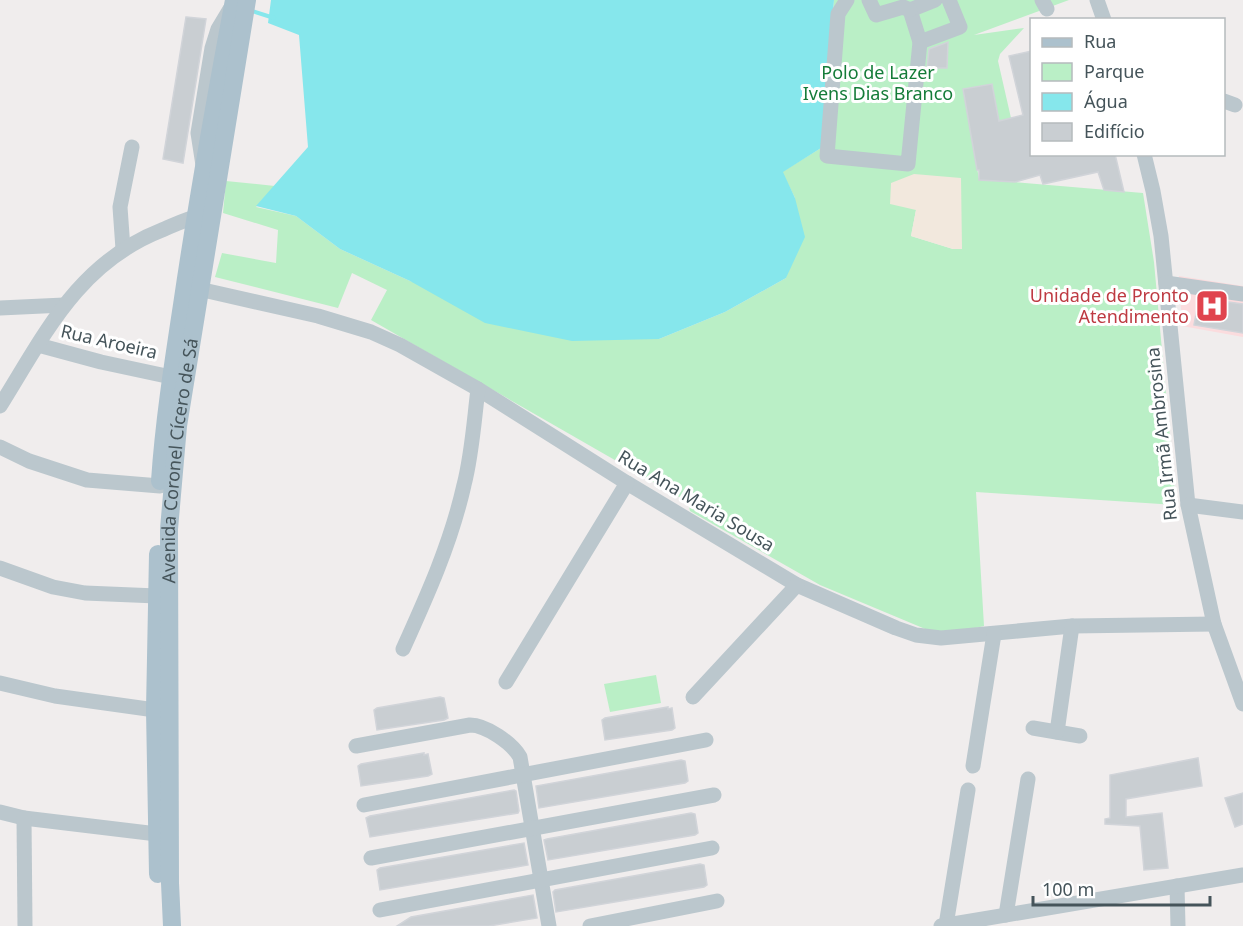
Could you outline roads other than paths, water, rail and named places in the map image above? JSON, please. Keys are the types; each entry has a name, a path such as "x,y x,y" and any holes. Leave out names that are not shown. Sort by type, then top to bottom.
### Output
{"main road":[{"name":"Avenida Coronel Cícero de Sá","path":"204,215 204,166 238,2"},
{"name":"Avenida Coronel Cícero de Sá","path":"172,926 169,529 192,288 238,2"},
{"name":"Avenida Coronel Cícero de Sá","path":"160,926 155,710 159,486 171,377 192,288"}],"street":[{"path":"847,0 838,14 827,156 908,164 920,42 910,10"},
{"path":"869,0 876,15 903,7 910,10 935,0"},
{"path":"920,42 960,27 949,0"},
{"path":"1097,0 1103,18"},
{"path":"123,249 120,207 132,147"},
{"name":"Rua Irmã Ambrosina","path":"1144,156 1153,191 1166,283 1188,505 1214,624 1243,704"},
{"path":"0,406 64,304 92,273 123,249 147,236 204,215"},
{"path":"1166,283 1243,294"},
{"name":"Rua Ana Maria Sousa","path":"192,288 318,316 371,332 400,345 478,389 627,483 797,585 873,619 916,634 941,638 1072,627 1214,624"},
{"path":"0,308 64,304"},
{"name":"Rua Aroeira","path":"38,345 171,377"},
{"path":"403,649 432,585 456,518 471,449 478,389"},
{"path":"0,447 29,461 87,480 159,486"},
{"path":"506,682 627,483"},
{"path":"1188,505 1243,512"},
{"path":"0,568 53,587 85,593 157,597"},
{"path":"693,697 797,585"},
{"path":"1057,732 1072,627"},
{"path":"973,766 994,634"},
{"path":"0,683 55,696 155,710"},
{"path":"356,746 470,724 486,728 516,751 520,757 549,926"},
{"path":"1033,728 1080,736"},
{"path":"364,805 706,740"},
{"path":"1006,915 1028,779"},
{"path":"968,790 943,926 1006,915 1027,919 1243,874"},
{"path":"371,858 714,795"},
{"path":"0,812 24,818 157,834"},
{"path":"24,818 25,926"},
{"path":"380,910 712,848"},
{"path":"1177,886 1178,926"},
{"path":"590,926 717,901"}],"water":[{"path":"271,0 834,0 821,148 783,172 795,198 805,237 786,278 725,312 659,339 572,341 485,323 410,281 340,249 296,216 256,206 308,147 299,35 268,23"}],"waterway":[{"path":"252,11 274,18"}],"place":[{"name":"Unidade de Pronto Atendimento","path":"1212,306"}],"park label":[{"name":"Polo de Lazer Ivens Dias Branco","path":"878,83"}]}
